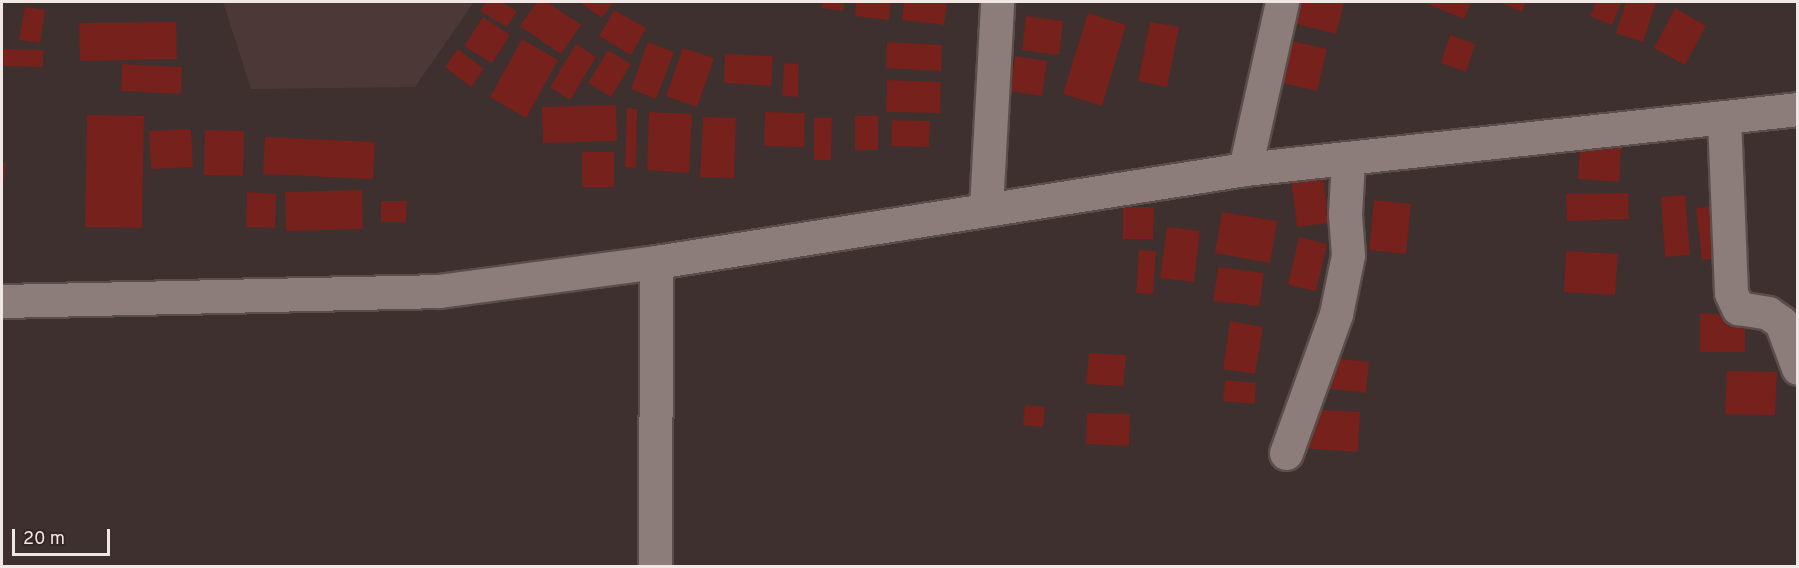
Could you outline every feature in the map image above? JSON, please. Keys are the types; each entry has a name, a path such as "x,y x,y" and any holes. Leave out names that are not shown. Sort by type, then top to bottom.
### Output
{"street":[{"path":"986,208 997,2"},
{"path":"1245,169 1282,2"},
{"path":"2,301 439,291 656,262 986,208 1245,169 1348,160 1797,109"},
{"path":"1724,118 1731,293 1738,308 1768,313 1781,322 1797,368"},
{"path":"1286,453 1336,314 1348,255 1345,204 1348,160"},
{"path":"655,567 656,262"}],"shaded area":[{"path":"223,2 474,2 415,87 251,89"}],"building":[{"path":"486,2 501,2 517,11 507,27 480,11"},
{"path":"537,2 547,2 581,25 561,54 520,26"},
{"path":"579,2 613,2 602,18"},
{"path":"823,2 845,2 843,11 822,8"},
{"path":"856,2 891,2 889,20 855,16"},
{"path":"904,2 947,2 944,25 902,20"},
{"path":"1298,2 1344,2 1336,34 1292,23"},
{"path":"1423,2 1471,2 1464,19"},
{"path":"1499,2 1526,2 1522,12"},
{"path":"1596,2 1622,2 1612,25 1590,16"},
{"path":"1626,2 1656,2 1643,42 1616,33"},
{"path":"25,7 45,10 40,43 19,40"},
{"path":"1675,8 1706,26 1685,65 1654,48"},
{"path":"614,10 646,28 631,55 599,36"},
{"path":"1088,13 1126,25 1102,106 1063,94"},
{"path":"1026,16 1063,21 1059,55 1022,50"},
{"path":"483,17 510,35 492,63 464,46"},
{"path":"176,22 177,59 80,61 79,23"},
{"path":"1150,22 1179,27 1167,87 1138,81"},
{"path":"1450,35 1475,44 1466,72 1441,63"},
{"path":"522,39 558,60 526,118 490,97"},
{"path":"1287,40 1327,49 1317,91 1278,82"},
{"path":"648,42 674,52 656,99 631,89"},
{"path":"887,42 942,45 941,71 886,68"},
{"path":"576,44 596,57 570,100 550,87"},
{"path":"683,48 714,58 697,107 666,96"},
{"path":"2,49 43,50 43,67 2,66"},
{"path":"458,49 484,69 471,87 445,67"},
{"path":"608,50 631,64 611,97 588,83"},
{"path":"725,54 773,56 771,86 724,83"},
{"path":"1015,56 1047,61 1042,96 1010,91"},
{"path":"784,63 799,64 798,97 782,96"},
{"path":"122,64 182,67 181,94 121,91"},
{"path":"887,80 941,82 940,113 886,112"},
{"path":"616,105 617,141 543,143 542,107"},
{"path":"627,108 637,109 636,168 625,167"},
{"path":"649,112 692,114 689,173 647,170"},
{"path":"765,112 805,113 804,147 764,146"},
{"path":"87,115 144,116 142,228 85,227"},
{"path":"855,116 878,116 878,150 855,150"},
{"path":"703,117 736,118 734,178 700,177"},
{"path":"814,118 832,118 831,160 814,160"},
{"path":"892,120 930,121 929,147 891,146"},
{"path":"191,129 193,167 151,169 149,131"},
{"path":"205,130 244,131 243,176 204,175"},
{"path":"265,137 375,142 373,179 263,174"},
{"path":"1580,146 1621,148 1619,182 1578,179"},
{"path":"582,152 614,152 614,187 582,187"},
{"path":"2,163 6,163 3,188 2,188"},
{"path":"1322,166 1328,223 1297,227 1290,170"},
{"path":"362,190 363,229 286,231 285,192"},
{"path":"247,192 276,194 275,228 246,227"},
{"path":"1628,193 1629,219 1567,221 1566,194"},
{"path":"1685,195 1690,255 1665,257 1661,197"},
{"path":"1374,200 1411,204 1406,254 1369,250"},
{"path":"381,201 407,201 406,222 381,222"},
{"path":"1718,206 1723,258 1702,260 1696,208"},
{"path":"1123,207 1154,207 1153,239 1123,239"},
{"path":"1222,212 1277,221 1270,263 1215,253"},
{"path":"1167,227 1200,231 1194,282 1160,278"},
{"path":"1299,237 1327,244 1316,291 1288,285"},
{"path":"1139,250 1156,251 1153,294 1136,293"},
{"path":"1566,251 1618,254 1615,295 1564,292"},
{"path":"1218,267 1264,273 1259,306 1213,301"},
{"path":"1700,314 1745,314 1745,352 1700,352"},
{"path":"1230,321 1263,327 1255,374 1223,369"},
{"path":"1089,353 1126,355 1123,386 1086,384"},
{"path":"1327,357 1369,362 1366,393 1324,388"},
{"path":"1727,371 1777,372 1775,415 1725,414"},
{"path":"1225,380 1256,383 1255,404 1223,401"},
{"path":"1025,405 1045,407 1043,427 1023,425"},
{"path":"1304,409 1360,412 1358,452 1301,448"},
{"path":"1087,413 1130,414 1129,446 1086,444"}]}
